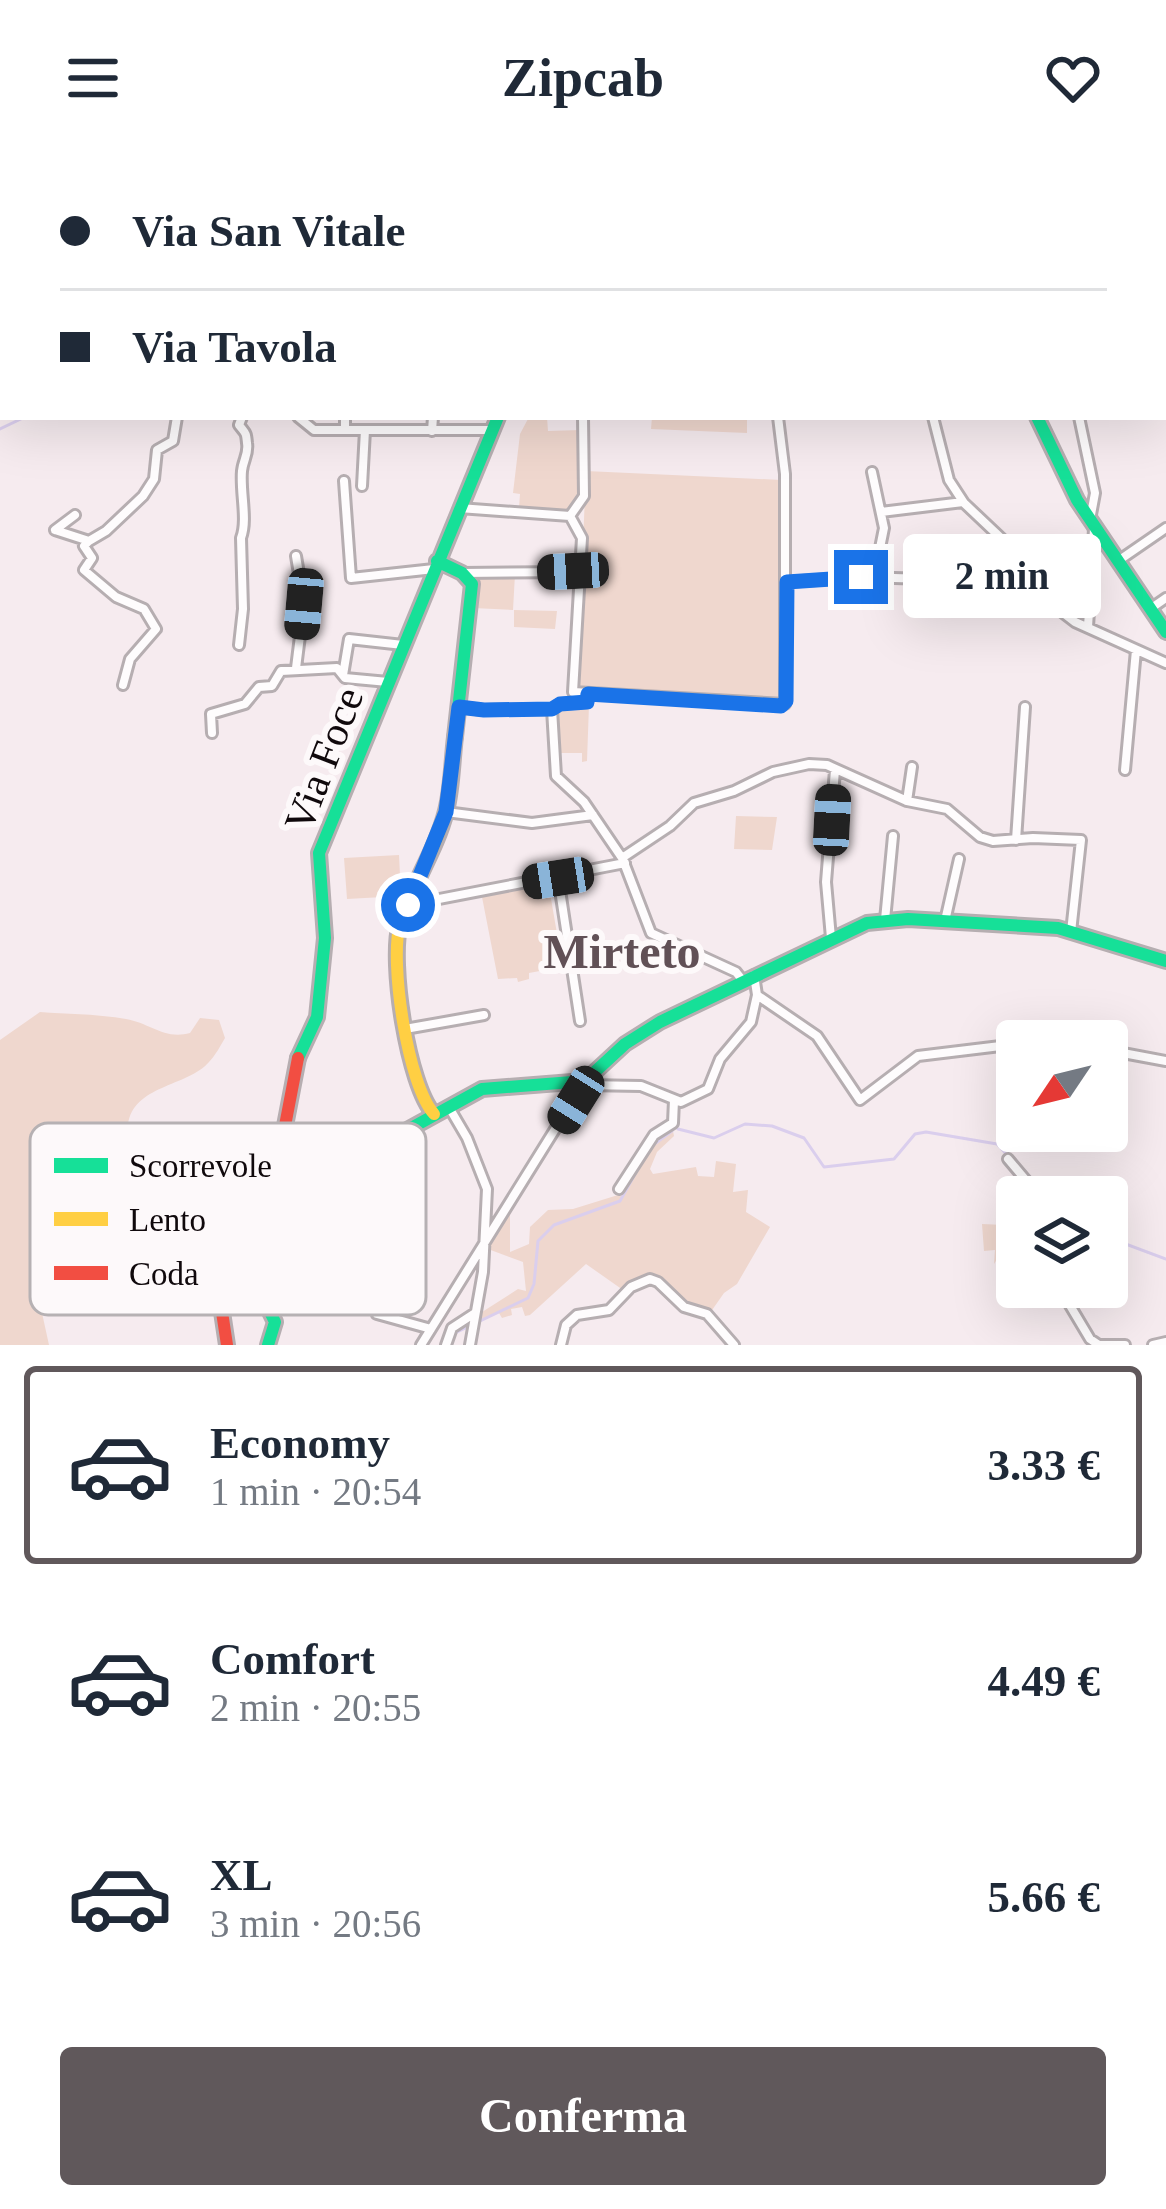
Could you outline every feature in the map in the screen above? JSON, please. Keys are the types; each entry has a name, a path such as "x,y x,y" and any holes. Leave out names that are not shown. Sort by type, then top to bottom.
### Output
{"street":[{"path":"123,685 130,659 156,629 144,609 116,597 85,572 92,558 84,547 143,496 154,479 157,450 174,440 176,420"},
{"path":"239,645 245,530 242,466 248,452 241,420"},
{"path":"301,420 308,428 345,430 433,431 496,423"},
{"path":"345,420 345,430"},
{"path":"433,420 433,431"},
{"path":"570,517 584,496 583,420"},
{"path":"570,517 582,538 572,689 577,694 784,704 785,474 778,420"},
{"path":"934,420 944,470 964,502 1001,538 1036,592 1088,627 1166,663"},
{"path":"1038,420 1063,476 1166,632"},
{"path":"1079,420 1095,493 1088,627"},
{"name":"Via Foce","path":"285,1123 296,1063 317,1017 325,938 319,853 496,423"},
{"path":"362,486 365,430"},
{"path":"872,472 884,528 874,578"},
{"path":"344,482 351,578 436,565 462,572 579,572"},
{"path":"881,512 964,502"},
{"path":"459,508 570,517"},
{"path":"75,515 56,530 89,541"},
{"path":"1117,561 1166,528"},
{"path":"296,556 304,604 296,668"},
{"path":"434,1114 424,1103 403,1029 396,950 399,926 446,812 472,595 472,584 462,572"},
{"path":"787,582 874,578 1030,582"},
{"path":"1150,609 1166,598"},
{"path":"343,675 349,640 403,645"},
{"path":"1125,770 1136,650"},
{"path":"212,733 211,714 244,704 259,688 272,686 281,671 337,668 343,675 388,682"},
{"path":"459,707 552,709 587,702 588,694"},
{"path":"1016,840 1025,706"},
{"path":"552,709 556,776 577,794 623,861 650,933 748,978 757,994 817,1036 860,1100 917,1056 996,1047"},
{"path":"408,905 558,878 623,861 699,800 809,764 836,770 907,801 947,809 980,837 1002,842 1081,840 1071,932"},
{"path":"907,801 912,767"},
{"path":"831,938 826,882 836,770"},
{"path":"446,812 532,823 593,815"},
{"path":"885,920 893,836"},
{"path":"945,921 959,859"},
{"path":"558,878 580,1021"},
{"path":"421,1345 585,1083 644,1031 831,938 885,920 1034,926 1071,932 1166,962"},
{"path":"418,1123 494,1085 640,1085 681,1102 709,1089 720,1059 751,1022 757,994"},
{"path":"403,1029 484,1015"},
{"path":"1128,1054 1166,1061"},
{"path":"619,1189 646,1144 673,1123 674,1100"},
{"path":"450,1108 486,1182 486,1245 470,1345"},
{"path":"1008,1159 1022,1176"},
{"path":"561,1345 564,1329 577,1315 609,1310 632,1287 650,1280 684,1307 707,1314 734,1345"},
{"path":"1072,1308 1098,1345 1125,1345"},
{"path":"446,1345 452,1328 476,1313"},
{"path":"268,1345 275,1322 272,1315"},
{"path":"380,1315 431,1330"},
{"path":"1154,1345 1166,1342"}],"shaded area":[{"path":"527,420 547,420 548,431 581,430 581,493 564,514 519,508 520,494 513,493 520,434"},
{"path":"652,420 747,420 747,433 651,429"},
{"path":"586,471 782,480 782,702 577,688"},
{"path":"471,573 515,574 513,610 473,608 476,586"},
{"path":"514,610 557,611 555,629 514,627"},
{"path":"589,705 587,761 582,762 582,753 556,753 558,709"},
{"path":"736,816 777,817 772,850 734,849"},
{"path":"399,855 401,896 347,899 344,858"},
{"path":"542,886 544,894 550,893 567,966 529,973 529,979 518,982 517,978 498,979 482,897"},
{"path":"40,1012 126,1019 172,1034 190,1033 200,1018 219,1020 225,1038 199,1070 140,1102 129,1123 30,1123 30,1315 42,1315 49,1345 0,1345 0,1040"},
{"path":"672,1126 674,1136 657,1152 650,1169 653,1174 696,1167 698,1176 714,1177 716,1161 736,1164 733,1192 748,1190 746,1212 770,1227 737,1284 710,1313 688,1306 657,1276 643,1276 623,1290 586,1264 530,1315 525,1316 522,1307 511,1309 512,1315 502,1318 499,1313 477,1322 479,1314 518,1289 526,1291 523,1262 488,1249 510,1214 510,1252 529,1244 530,1227 548,1210 573,1209 618,1195 654,1136"},
{"path":"982,1224 996,1225 996,1261 994,1264 995,1250 984,1251"}],"waterway":[{"path":"0,429 19,420"},
{"path":"678,1129 714,1138 745,1124 772,1126 804,1138 824,1167 894,1159 915,1134 926,1132 997,1144 1024,1173"},
{"path":"649,1148 672,1131"},
{"path":"455,1333 528,1298 538,1241 554,1225 620,1201 645,1156"},
{"path":"1128,1245 1166,1259"}],"traffic: fast":[{"path":"298,1058 317,1017 325,938 319,853 497,420"},
{"path":"1038,420 1077,500 1166,632"},
{"path":"437,561 462,573 472,584 455,737"},
{"path":"420,1123 482,1089 585,1081 625,1044 660,1022 867,923 908,919 1058,928 1166,961"},
{"path":"268,1345 275,1322 272,1315"}],"traffic: slow":[{"path":"434,1114 409,1051 397,942 405,910 446,811 455,737"}],"traffic: jam":[{"path":"286,1123 298,1058"},
{"path":"222,1315 227,1345"}],"district":[{"name":"Mirteto","path":"622,951"}],"route":[{"path":"408,905 446,812 459,707 552,709 587,702 588,694 781,706 786,701 787,582 861,577"}]}
